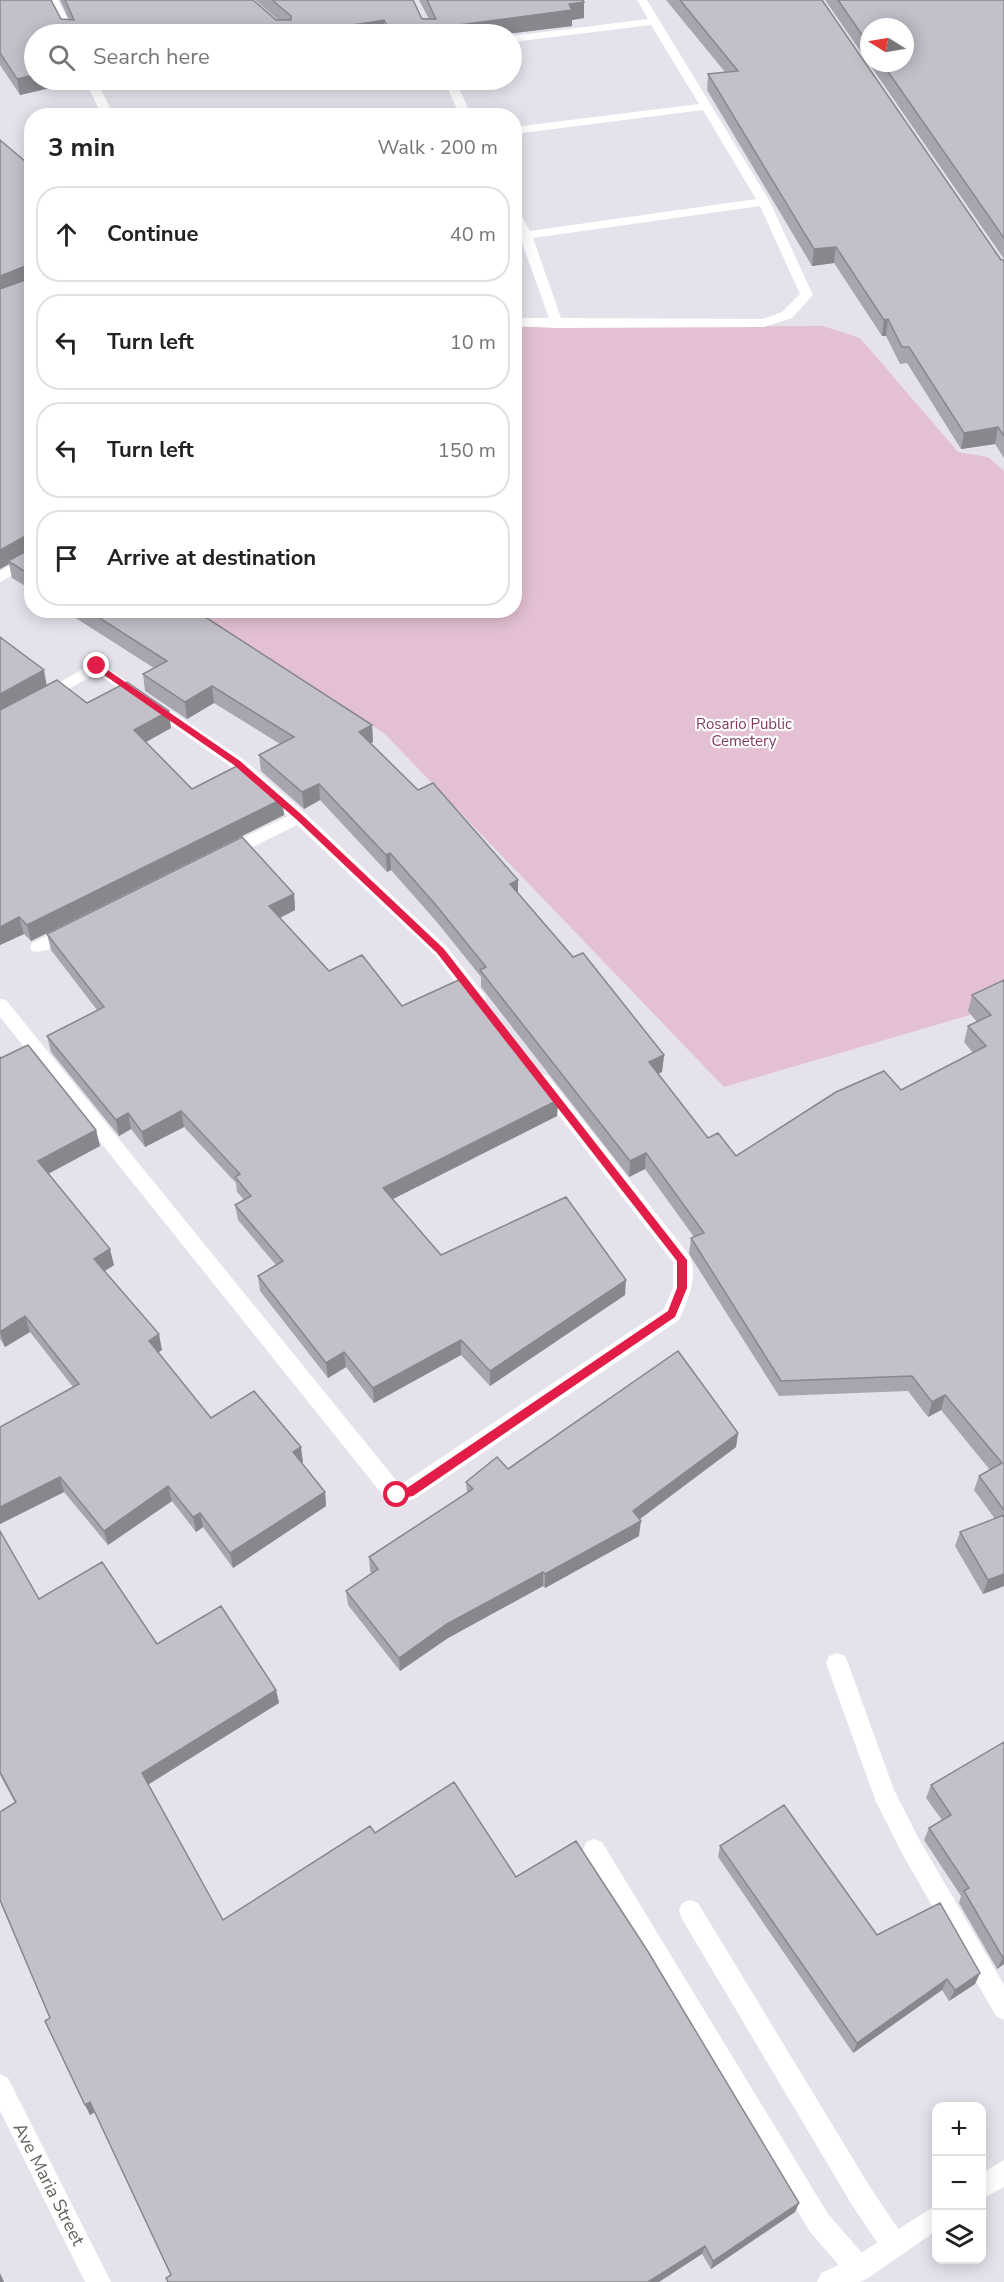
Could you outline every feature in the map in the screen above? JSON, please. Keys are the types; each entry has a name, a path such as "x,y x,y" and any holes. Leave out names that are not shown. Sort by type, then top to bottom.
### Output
{"street":[{"path":"53,0 65,24"},
{"path":"522,322 764,323 787,315 807,295 764,202 642,0"},
{"path":"522,38 654,21"},
{"path":"96,90 104,108"},
{"path":"454,90 462,108"},
{"path":"522,130 708,106"},
{"path":"522,236 764,202"},
{"path":"522,241 557,324"},
{"path":"0,578 24,562"},
{"path":"0,723 97,666 237,763 299,817 441,951 485,1007"},
{"path":"216,858 299,817"},
{"path":"38,947 80,926"},
{"path":"0,1005 389,1488 397,1495 409,1492 672,1314 682,1288 682,1260 528,1063"},
{"path":"837,1663 884,1794 912,1849 1004,2008"},
{"path":"594,1850 819,2223 859,2269"},
{"path":"690,1911 861,2196 894,2245"},
{"name":"Ave Maria Street","path":"0,2086 98,2282"},
{"path":"986,2184 1004,2172"},
{"path":"830,2282 859,2269 932,2220"}],"green space":[{"name":"Rosario Public Cemetery","path":"823,326 860,338 958,452 988,457 1004,471 1004,1005 724,1087 384,733 196,618 522,618 522,327"}],"building":[{"path":"0,0 51,0 61,19 74,20 65,0 253,0 276,20 291,20 291,16 272,0 413,0 422,19 436,19 427,0 583,0 584,2 569,4 572,10 466,24 386,24 384,20 359,24 24,24 24,77 17,79 0,53"},
{"path":"680,0 822,0 860,55 860,72 872,72 1001,260 1004,260 1004,436 998,427 964,433 909,347 902,347 888,319 884,320 836,247 814,249 708,74 738,71"},
{"path":"838,0 1004,0 1004,238 888,72 914,72 914,18 860,18 860,32"},
{"path":"0,140 24,160 24,267 0,276"},
{"path":"24,280 24,537 0,550 0,289"},
{"path":"24,552 24,571 8,561"},
{"path":"100,618 207,618 372,725 359,732 418,790 433,783 518,880 510,884 573,957 583,953 664,1055 649,1062 708,1138 718,1133 736,1156 836,1092 884,1071 901,1090 986,1046 968,1026 991,1015 972,995 1004,980 1004,1510 979,1476 1002,1463 945,1395 932,1402 912,1376 781,1381 691,1238 704,1233 646,1153 630,1161 480,970 486,967 390,853 386,855 319,784 302,792 259,755 294,737 212,686 185,702 143,674 167,661"},
{"path":"0,637 44,670 0,694"},
{"path":"57,680 87,703 127,682 169,711 134,730 192,789 241,764 282,799 27,925 19,917 0,927 0,710"},
{"path":"242,837 294,894 269,906 329,971 362,955 402,1006 463,978 558,1100 383,1188 441,1255 566,1197 626,1280 490,1371 461,1340 373,1388 344,1352 326,1363 258,1276 283,1261 235,1205 251,1196 235,1177 240,1174 181,1111 142,1132 128,1113 116,1120 47,1036 104,1007 47,934"},
{"path":"28,1045 96,1130 38,1161 110,1249 94,1259 159,1334 149,1341 211,1418 254,1391 301,1447 293,1452 325,1492 230,1553 200,1513 193,1517 168,1486 104,1531 60,1477 0,1507 0,1427 79,1384 25,1316 0,1332 0,1057"},
{"path":"678,1351 738,1433 633,1511 641,1521 447,1624 399,1658 346,1591 378,1569 369,1557 473,1489 466,1482 497,1457 508,1469"},
{"path":"1004,1515 1004,1574 988,1580 960,1532"},
{"path":"0,1531 39,1599 102,1562 157,1644 221,1606 276,1690 142,1773 223,1920 370,1826 375,1833 454,1782 516,1877 576,1841 647,1950 799,2203 713,2261 705,2246 648,2282 168,2282 166,2278 171,2275 90,2102 85,2105 45,2021 50,2018 0,1900 0,1812 16,1802 0,1772"},
{"path":"1004,1742 1003,1958 964,1891 969,1888 929,1828 951,1815 931,1785"},
{"path":"784,1805 877,1935 940,1903 980,1973 955,1990 947,1979 857,2043 720,1846"}],"route":[{"path":"97,666 237,763 299,817 441,951 682,1260 682,1288 672,1314 409,1492 397,1495"}]}
